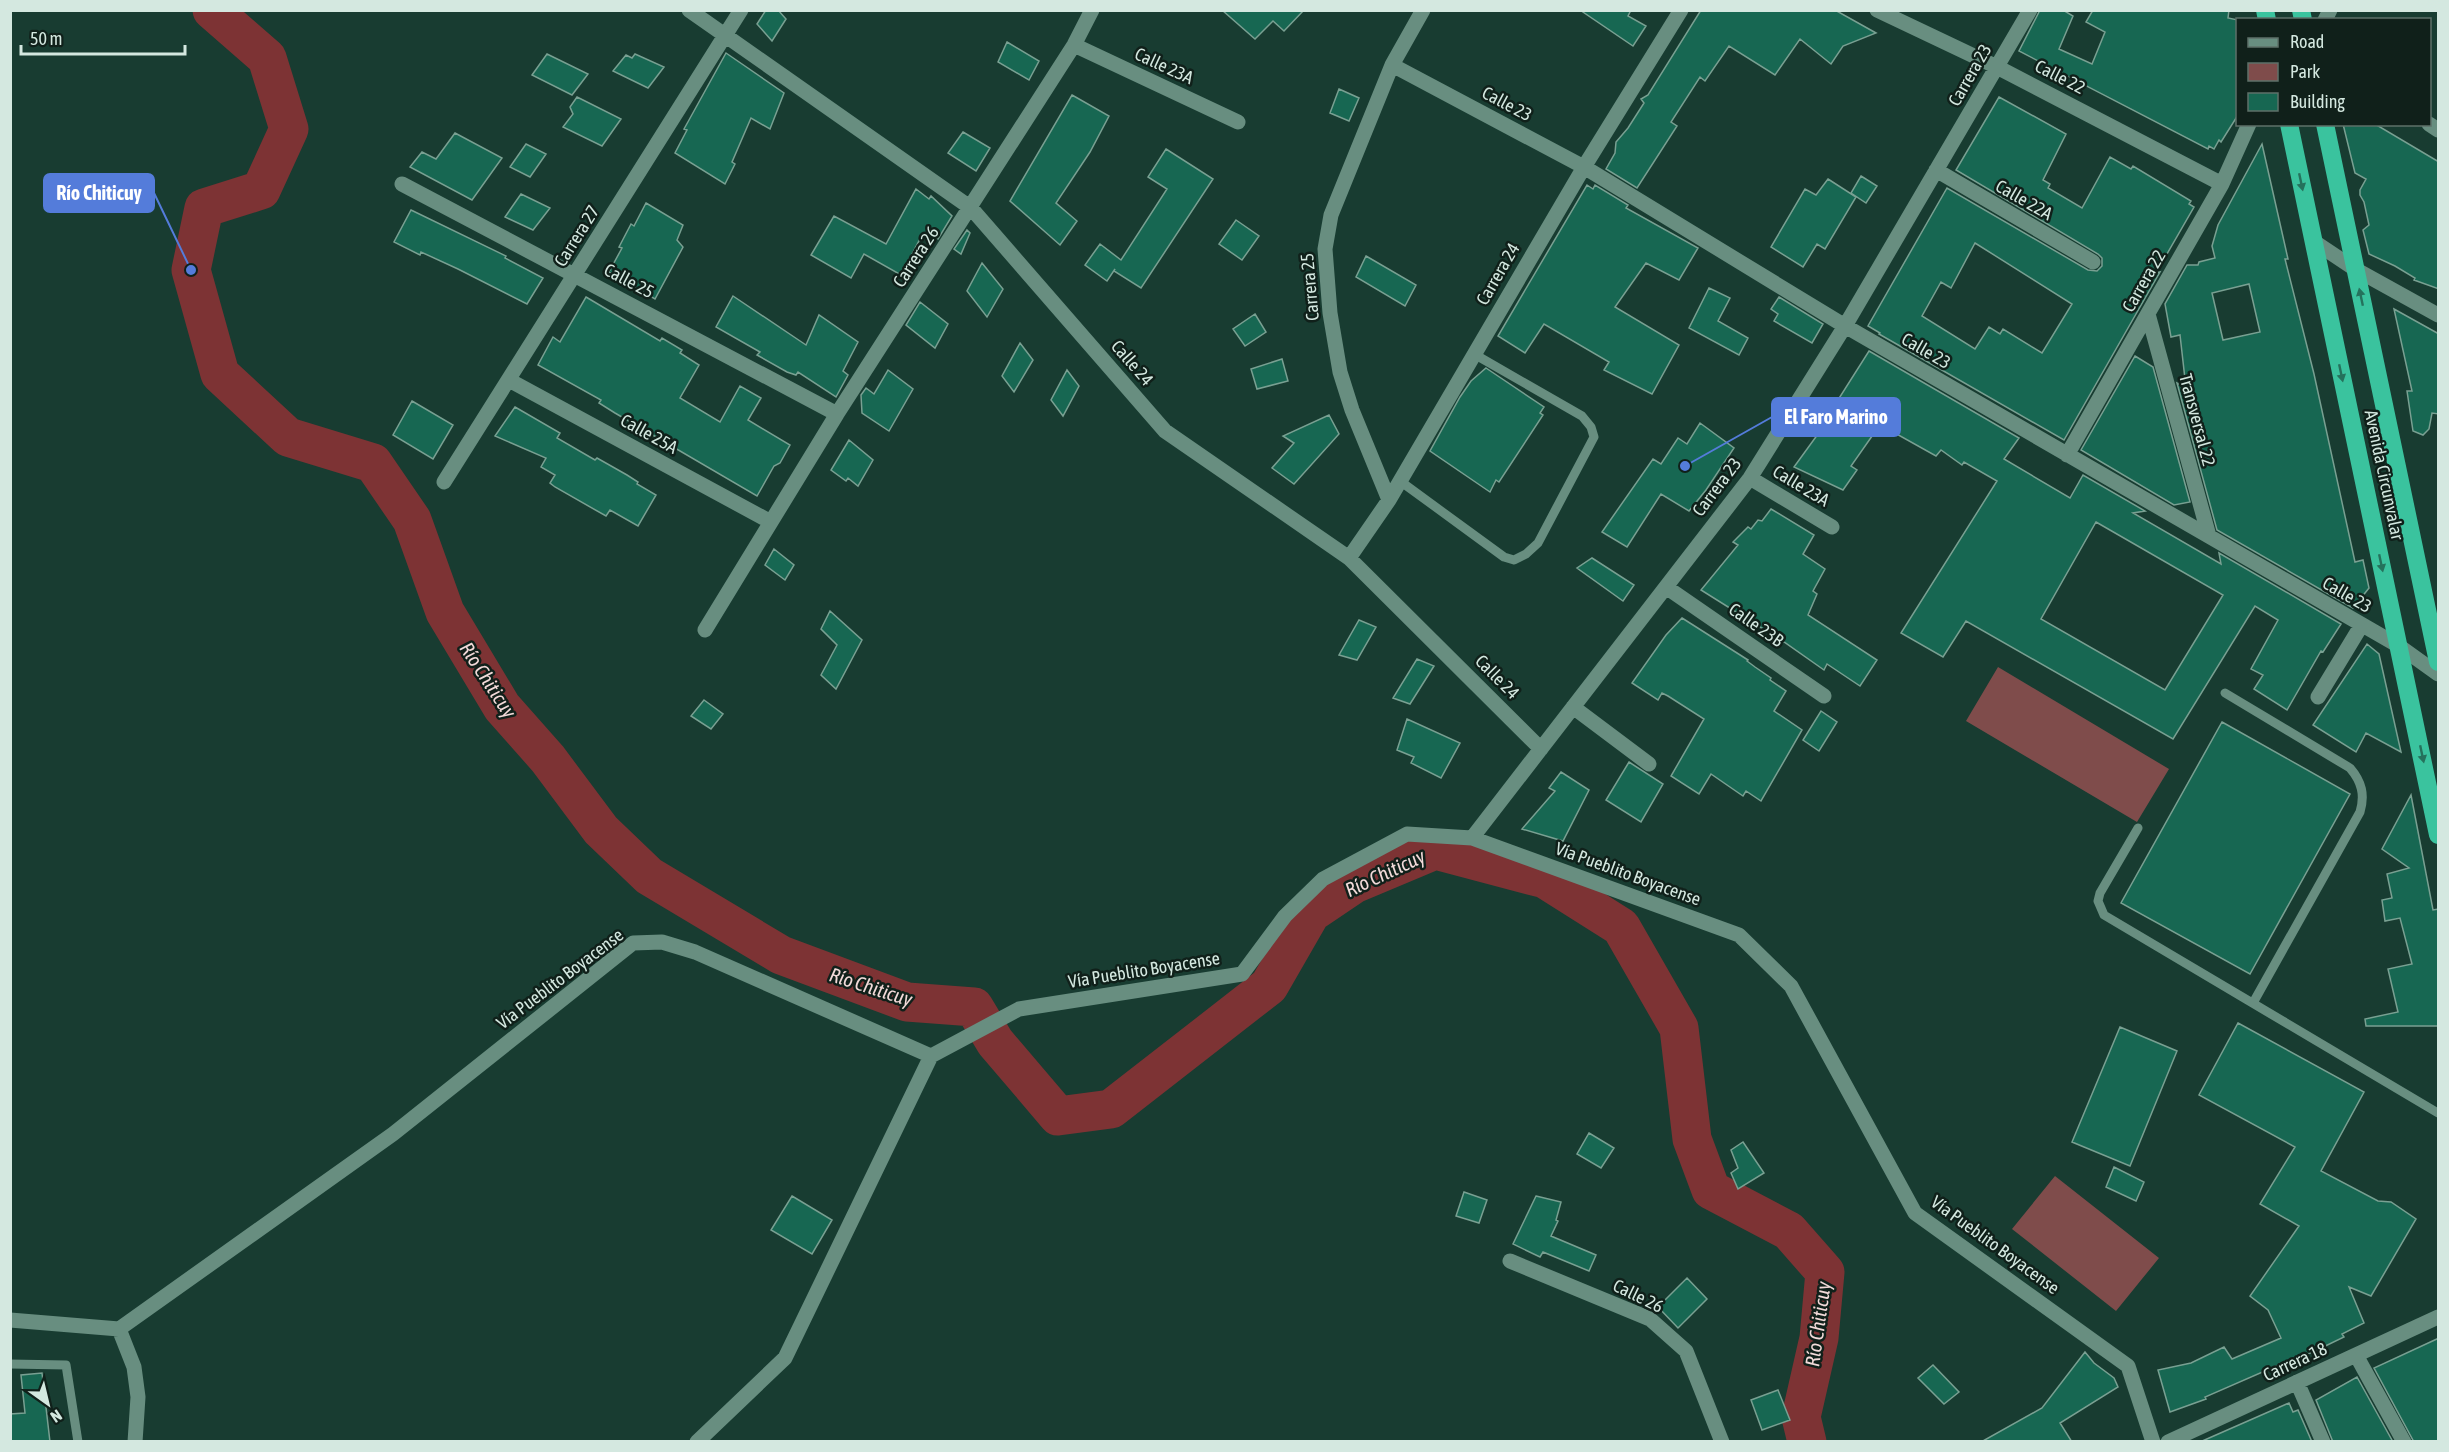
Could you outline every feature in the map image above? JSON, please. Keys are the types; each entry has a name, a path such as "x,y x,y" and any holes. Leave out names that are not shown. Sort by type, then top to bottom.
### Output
{"highway":[{"name":"Avenida Circunvalar","path":"2289,126 2439,835"},
{"name":"Avenida Circunvalar","path":"2325,126 2439,662"}],"street":[{"name":"Calle 24","path":"688,10 971,208 1165,431 1349,558 1541,749"},
{"name":"Carrera 27","path":"444,482 741,10"},
{"name":"Carrera 26","path":"705,630 837,414 1074,45 1092,10"},
{"name":"Carrera 25","path":"1389,500 1352,410 1340,372 1330,313 1325,249 1330,215 1392,65 1423,10"},
{"name":"Carrera 24","path":"1349,558 1389,500 1584,167 1681,10"},
{"name":"Calle 22","path":"1877,10 1997,67 2222,184"},
{"name":"Carrera 23","path":"1472,838 1750,478 1845,326 2030,10"},
{"name":"Calle 23A","path":"1074,45 1238,122"},
{"name":"Calle 23","path":"1392,65 1584,167 1845,326 2399,646 2439,674"},
{"name":"Carrera 22","path":"2067,455 2222,184 2248,126"},
{"name":"Calle 22A","path":"1936,171 2093,262"},
{"name":"Calle 25","path":"402,184 837,414"},
{"path":"2313,241 2355,269 2439,315"},
{"name":"Transversal 22","path":"2148,314 2209,536"},
{"name":"Calle 25A","path":"510,380 771,522"},
{"name":"Calle 23A","path":"1750,478 1832,528"},
{"name":"Calle 23B","path":"1666,587 1824,696"},
{"path":"2318,697 2361,626"},
{"path":"1573,707 1649,764"},
{"name":"Vía Pueblito Boyacense","path":"119,1329 393,1134 633,943 662,942 695,952 932,1056 1019,1009 1242,974 1285,916 1323,879 1407,834 1472,838 1739,935 1791,986 1915,1213 2128,1366 2153,1442"},
{"path":"697,1442 785,1358 932,1056"},
{"name":"Calle 26","path":"1510,1261 1650,1319 1686,1351 1722,1442"},
{"name":"Carrera 18","path":"2168,1442 2439,1317"},
{"path":"10,1320 119,1329 134,1367 138,1397 135,1442"},
{"path":"2356,1355 2404,1442"},
{"path":"2297,1382 2323,1442"}],"lane":[{"path":"1400,481 1504,557 1514,560 1526,554 1538,543 1594,437 1591,427 1582,416 1474,354"},
{"path":"2225,693 2350,768 2361,784 2363,794 2360,812 2253,1003"},
{"path":"2138,828 2100,893 2098,901 2104,915 2439,1113"},
{"path":"10,1364 66,1365 78,1442"}],"green space":[{"path":"1998,667 2169,769 2137,822 1966,721"},
{"path":"2055,1176 2159,1258 2116,1311 2012,1229"}],"building":[{"path":"766,10 778,10 786,19 772,41 757,24"},
{"path":"1222,10 1304,10 1284,31 1273,21 1255,39"},
{"path":"1580,10 1631,10 1628,16 1646,26 1633,46"},
{"path":"1701,10 1835,10 1876,33 1843,46 1831,64 1800,39 1775,75 1729,46 1705,81 1700,77 1671,122 1677,126 1637,188 1606,169 1615,153 1616,142 1644,103 1641,99 1648,95"},
{"path":"2040,10 2063,10 2073,16 2059,49 2092,64 2105,32 2086,22 2093,10 2229,10 2228,18 2236,20 2236,118 2221,142 2219,140 2214,149 2209,146 2208,149 2019,51"},
{"path":"1007,42 1039,61 1029,80 998,62"},
{"path":"726,53 784,93 770,129 751,118 732,162 735,164 725,184 675,153 687,130 684,129"},
{"path":"547,54 588,74 572,95 532,75"},
{"path":"635,54 664,67 648,88 613,71 626,55 632,58"},
{"path":"1339,89 1359,98 1349,121 1330,113"},
{"path":"1072,95 1109,116 1090,152 1056,203 1077,221 1060,245 1010,201"},
{"path":"577,97 621,119 602,146 563,127 573,114 570,107"},
{"path":"1999,97 2066,134 2043,180 2050,184 2048,188 2082,208 2110,157 2131,169 2133,166 2191,201 2189,204 2194,207 2156,273 2160,272 2064,440 1868,326 1947,188 2088,270 2097,271 2102,266 2102,258 2098,254 1956,170","holes":["1975,243 2072,304 2042,353 2003,329 2000,334 1989,327 1975,349 1922,316 1941,282 1951,288"]},
{"path":"2343,126 2378,126 2439,162 2439,289 2414,280 2415,278 2395,266 2369,254 2363,230 2369,225 2364,202 2360,195 2366,179 2355,173"},
{"path":"963,132 990,148 976,171 948,153"},
{"path":"455,133 502,158 472,200 410,167 422,152 436,159"},
{"path":"526,144 546,154 530,177 510,167"},
{"path":"2262,144 2288,259 2285,259 2314,374 2355,562 2363,560 2369,588 2353,608 2217,530 2177,383 2186,388 2180,335 2171,337 2165,304 2187,265 2198,265 2199,262 2215,258 2212,246 2218,225","holes":["2249,284 2260,332 2223,340 2212,293"]},
{"path":"1166,149 1213,179 1141,288 1114,271 1115,269 1107,281 1085,265 1100,244 1121,260 1167,189 1148,177"},
{"path":"1861,176 1877,186 1866,203 1851,193"},
{"path":"1828,179 1856,197 1825,249 1817,244 1803,267 1771,247 1805,189 1816,195"},
{"path":"1587,185 1593,189 1595,185 1628,205 1626,208 1698,248 1679,280 1646,263 1615,307 1679,345 1652,394 1604,370 1609,362 1544,324 1525,353 1498,336"},
{"path":"916,189 929,199 931,196 952,216 938,239 928,232 923,240 920,239 901,275 864,254 851,278 811,255 834,216 886,244"},
{"path":"521,194 550,208 533,230 505,217"},
{"path":"646,203 683,225 677,240 683,247 655,299 609,272 622,248 619,247 631,224 634,226"},
{"path":"411,210 506,256 505,258 543,278 527,304 458,269 421,252 420,255 394,242"},
{"path":"1236,220 1259,236 1242,260 1219,244"},
{"path":"967,230 970,233 961,254 954,249"},
{"path":"1366,256 1416,285 1405,306 1356,277"},
{"path":"982,263 1003,289 987,317 967,291"},
{"path":"1709,288 1730,298 1718,321 1748,338 1739,355 1689,328"},
{"path":"733,296 806,345 819,315 858,342 843,371 848,375 836,397 798,372 796,375 787,372 757,355 760,352 716,327"},
{"path":"586,297 660,341 662,338 682,350 680,353 699,365 680,398 720,422 740,386 761,398 748,420 790,445 780,463 774,466 757,496 615,413 599,403 601,400 538,365 553,337 560,342"},
{"path":"1779,297 1823,324 1812,343 1774,321 1778,314 1771,309"},
{"path":"920,302 948,324 935,348 906,325"},
{"path":"2394,309 2439,334 2439,414 2432,413 2429,429 2423,435 2413,431 2407,391 2412,391"},
{"path":"1255,314 1266,332 1245,346 1233,329"},
{"path":"1020,343 1033,360 1014,392 1002,376"},
{"path":"1869,351 2019,438 2004,459 2070,498 2083,475 2145,511 2133,513 2221,564 2219,553 2341,624 2323,652 2321,651 2287,710 2254,689 2263,675 2251,669 2278,620 2255,606 2173,739 1966,621 1943,657 1901,633 1997,481 1964,462 1962,465 1941,450 1936,456 1886,428 1883,432 1877,429 1851,466 1857,470 1843,490 1794,467 1826,423 1824,422","holes":["2096,522 2223,595 2165,690 2041,619"]},
{"path":"2135,356 2153,367 2190,502 2174,505 2081,450"},
{"path":"1282,359 1288,381 1257,389 1251,369"},
{"path":"1486,368 1544,407 1540,413 1543,415 1499,482 1496,480 1490,492 1430,451 1460,397 1471,381"},
{"path":"888,370 913,389 889,431 862,413 861,395 866,388 874,394"},
{"path":"1067,370 1079,386 1063,416 1051,400"},
{"path":"412,401 453,425 433,459 393,435"},
{"path":"515,407 560,433 557,438 627,475 656,495 638,526 610,510 606,516 555,487 550,483 555,475 541,467 546,458 495,436"},
{"path":"1329,415 1339,434 1294,484 1272,468 1294,443 1283,436"},
{"path":"1700,423 1734,448 1689,511 1661,494 1627,547 1602,532 1653,459 1661,464 1678,438 1687,444"},
{"path":"849,440 873,460 858,486 848,478 846,481 831,470"},
{"path":"1771,509 1814,535 1803,554 1825,569 1813,591 1817,594 1808,615 1877,660 1860,686 1827,664 1824,670 1701,590 1738,545 1733,542 1748,527 1751,529 1758,520 1762,521"},
{"path":"774,549 794,565 785,580 765,565"},
{"path":"1592,558 1634,585 1623,601 1577,568"},
{"path":"830,611 862,640 836,689 821,675 837,645 821,629"},
{"path":"1682,618 1748,660 1786,691 1774,711 1802,730 1761,801 1746,791 1743,796 1711,774 1699,794 1671,776 1704,719 1662,693 1658,700 1632,683 1666,635"},
{"path":"1359,620 1376,627 1357,660 1339,655"},
{"path":"2367,644 2379,654 2401,752 2366,733 2356,752 2313,725"},
{"path":"1417,659 1434,666 1410,704 1393,698"},
{"path":"704,700 723,714 711,729 691,716"},
{"path":"1821,711 1837,722 1819,751 1803,740"},
{"path":"1407,719 1460,743 1441,778 1411,763 1414,757 1397,750"},
{"path":"2222,722 2350,794 2250,974 2121,903"},
{"path":"1629,762 1663,784 1641,822 1606,800"},
{"path":"1561,772 1589,790 1563,841 1522,829 1555,791 1549,788"},
{"path":"2411,795 2433,910 2439,909 2439,1026 2366,1026 2365,1019 2398,1012 2388,969 2412,964 2400,918 2385,921 2382,900 2392,898 2387,874 2409,868 2382,849"},
{"path":"2238,1023 2364,1092 2321,1171 2378,1201 2391,1202 2416,1219 2371,1296 2349,1287 2364,1323 2342,1334 2344,1337 2313,1352 2205,1397 2206,1399 2170,1412 2158,1370 2191,1363 2224,1347 2232,1359 2281,1338 2268,1310 2250,1296 2299,1226 2260,1204 2295,1147 2199,1095"},
{"path":"2120,1027 2177,1051 2130,1166 2072,1142"},
{"path":"1589,1133 1614,1148 1601,1168 1577,1154"},
{"path":"1743,1142 1764,1173 1738,1189 1731,1173 1738,1168 1731,1150"},
{"path":"2114,1167 2144,1182 2136,1201 2106,1187"},
{"path":"1464,1192 1487,1200 1479,1223 1456,1216"},
{"path":"792,1196 832,1220 812,1254 771,1230"},
{"path":"1536,1196 1561,1202 1556,1220 1558,1221 1551,1236 1596,1255 1589,1271 1543,1252 1540,1257 1513,1244"},
{"path":"1687,1278 1707,1299 1678,1328 1658,1307"},
{"path":"2439,1338 2439,1442 2414,1442 2374,1368"},
{"path":"2085,1352 2094,1363 2114,1378 2118,1387 2060,1423 2072,1442 1981,1442 2042,1408"},
{"path":"1933,1365 1959,1392 1944,1404 1918,1378"},
{"path":"42,1373 50,1442 10,1442 10,1414 25,1413 21,1375"},
{"path":"2357,1377 2393,1442 2333,1442 2316,1400"},
{"path":"1778,1390 1790,1420 1762,1430 1751,1400"},
{"path":"2289,1403 2293,1412 2298,1410 2312,1442 2200,1442"}],"waterway":[{"name":"Río Chiticuy","path":"212,10 267,58 289,129 261,190 204,208 191,270 220,374 288,437 373,463 412,520 445,612 502,707 548,759 601,830 649,876 781,955 907,1002 974,1007 995,1042 1058,1116 1111,1109 1269,986 1311,913 1354,884 1435,850 1545,879 1621,927 1679,1028 1692,1139 1711,1190 1789,1231 1825,1272 1819,1338 1801,1417 1807,1442"}],"place":[{"name":"Río Chiticuy","path":"191,270"},
{"name":"El Faro Marino","path":"1685,466"}]}
